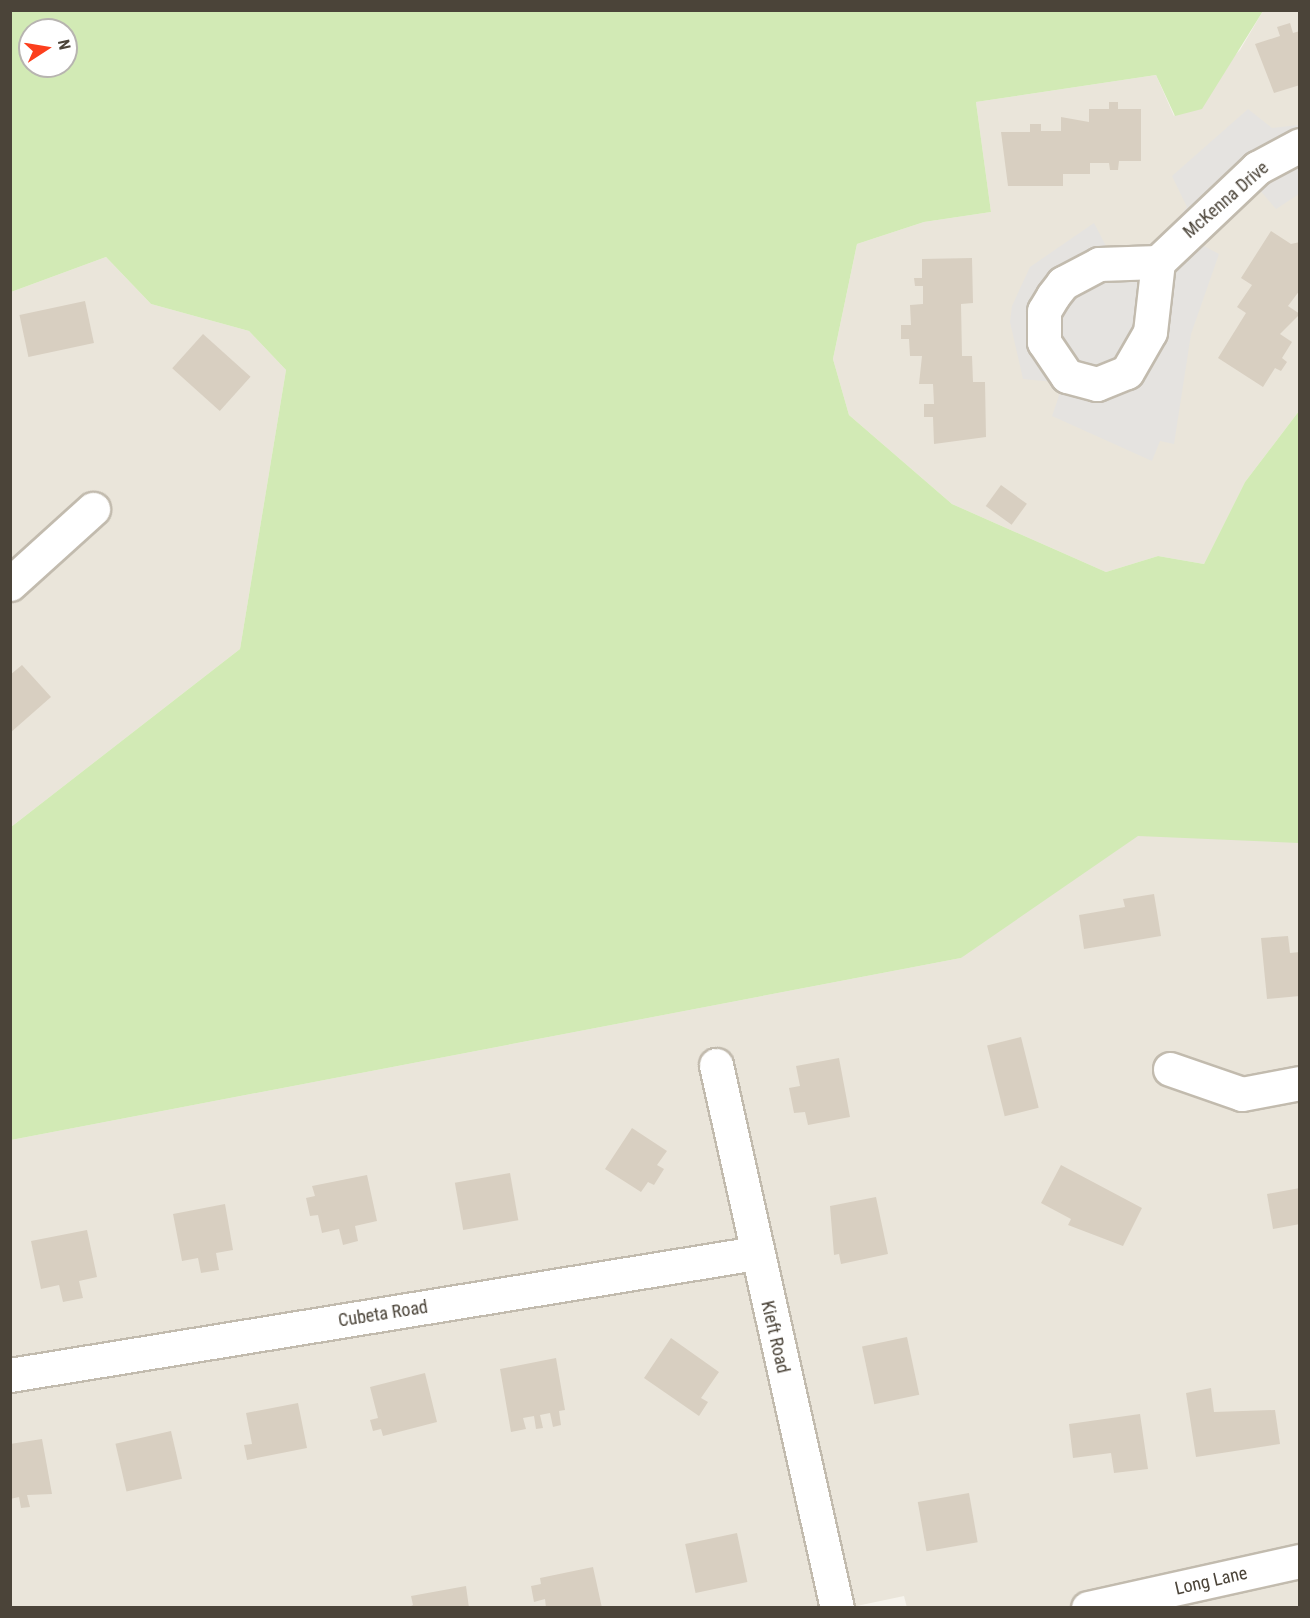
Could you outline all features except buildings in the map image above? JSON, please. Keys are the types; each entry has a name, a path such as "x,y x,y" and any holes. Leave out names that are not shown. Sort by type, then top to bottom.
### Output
{"street":[{"name":"McKenna Drive","path":"1158,262 1257,168 1299,145"},
{"path":"10,584 93,509"},
{"name":"Kieft Road","path":"716,1065 756,1253 837,1608"},
{"path":"1170,1070 1242,1094 1299,1083"},
{"name":"Cubeta Road","path":"10,1375 756,1253"},
{"name":"Long Lane","path":"1108,1606 1299,1561"}],"shaded area":[{"path":"1263,11 1299,11 1299,411 1245,482 1204,564 1158,556 1106,572 952,504 849,415 833,359 857,244 924,222 991,212 976,102 1156,75 1174,116 1240,50"},
{"path":"1248,109 1272,128 1299,125 1299,194 1276,209 1258,188 1218,221 1202,245 1219,254 1191,334 1174,444 1160,441 1152,461 1052,416 1061,390 1055,382 1023,379 1010,322 1012,306 1030,267 1094,223 1107,248 1141,247 1164,238 1187,207 1172,176"},
{"path":"106,257 151,304 249,331 286,370 240,649 11,827 11,292"},
{"path":"1299,742 1299,1607 907,1608 904,1596 847,1608 11,1608 11,1140 961,958 1175,746"}],"green space":[{"path":"11,10 1263,11 1202,109 1175,116 1156,75 976,102 991,212 924,222 857,244 833,359 849,415 952,504 1106,572 1158,556 1204,564 1245,482 1299,411 1299,843 1138,836 961,958 11,1140 11,827 240,649 286,370 249,331 151,304 106,257 11,292"}]}
